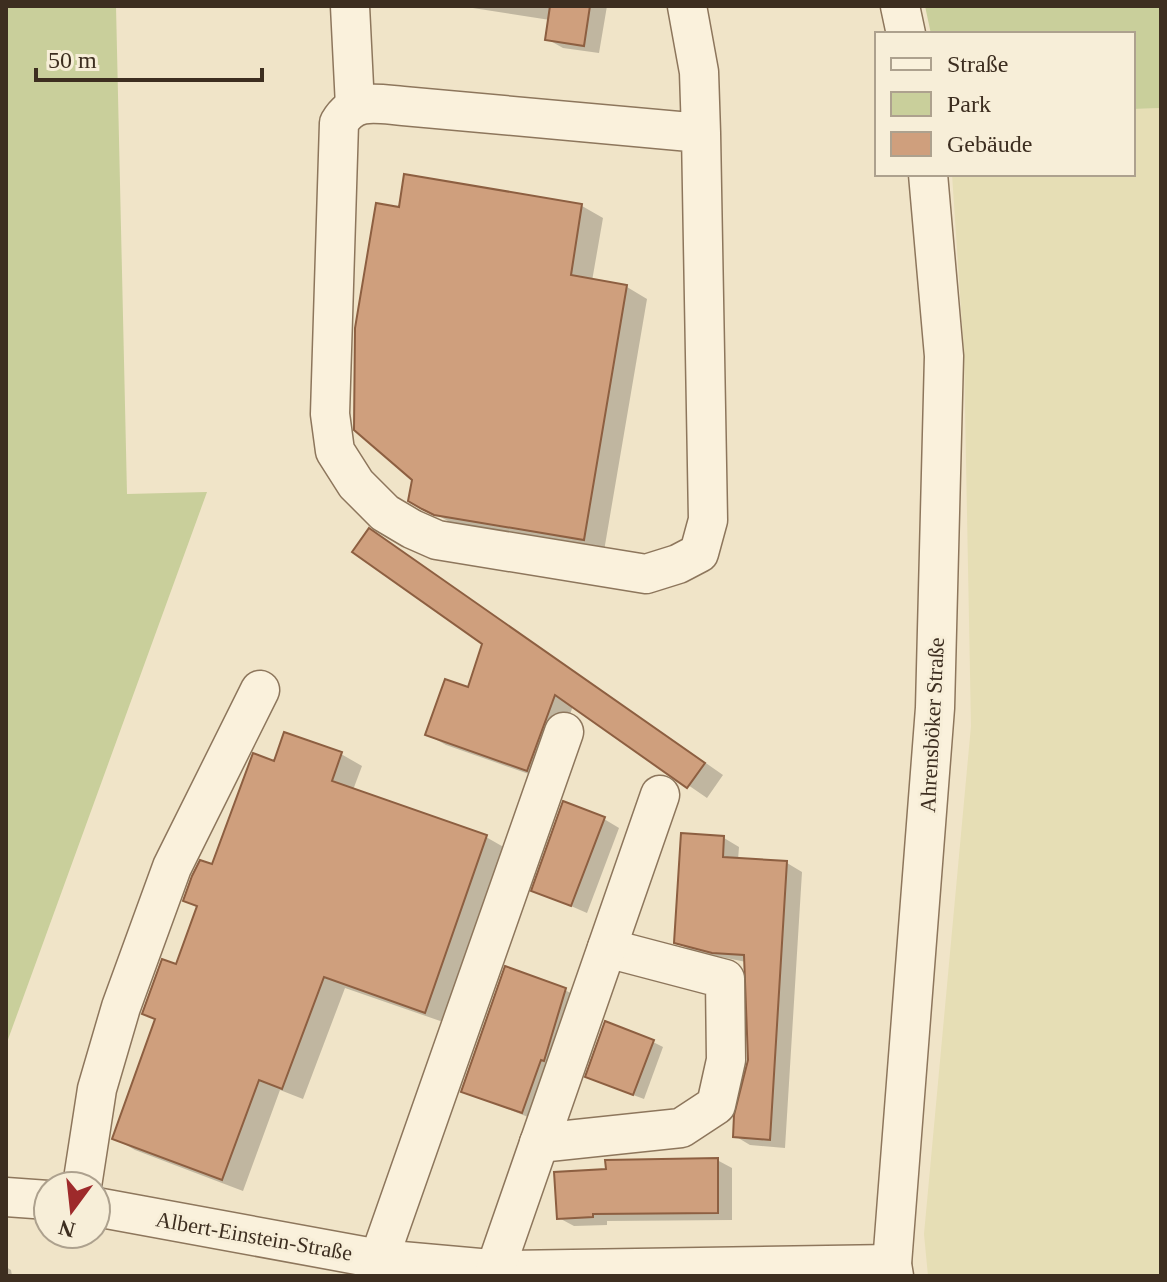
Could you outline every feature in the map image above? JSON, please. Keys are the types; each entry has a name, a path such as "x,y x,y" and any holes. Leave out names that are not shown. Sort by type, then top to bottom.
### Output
{"street":[{"path":"350,6 355,106"},
{"path":"687,6 699,72 701,133 708,520 699,553 646,574 437,540 385,513 356,484 335,451 330,414 339,123 347,110 363,103 701,133"},
{"path":"900,6 906,32"},
{"name":"Ahrensböker Straße","path":"893,1270 935,708 944,356 928,176"},
{"path":"84,1170 97,1089 126,993 172,867 260,690"},
{"path":"379,1259 564,732"},
{"path":"495,1270 660,795"},
{"path":"539,1143 681,1128 716,1105 726,1060 725,979 607,948"},
{"path":"6,1197 32,1199"},
{"name":"Albert-Einstein-Straße","path":"112,1210 379,1259 495,1270 893,1270"}],"shaded area":[{"path":"1161,108 1161,1276 928,1276 924,1234 971,726 964,355 952,176 1135,176 1135,109"}],"green space":[{"path":"6,6 116,6 127,494 207,492 6,1045"},
{"path":"925,6 1161,6 1161,108 1135,109 1135,32 931,32"}],"building":[{"path":"550,6 590,6 584,46 545,40"},
{"path":"404,174 582,204 571,275 627,285 584,540 434,515 408,501 412,480 354,430 355,328 376,203 399,207"},
{"path":"369,528 705,763 687,788 555,695 527,771 425,735 445,679 468,687 482,644 352,552"},
{"path":"284,732 342,752 332,781 487,835 425,1013 324,977 282,1089 259,1080 222,1180 112,1139 155,1019 142,1014 162,959 176,964 197,906 183,901 192,876 200,860 212,864 253,753 274,761"},
{"path":"563,801 605,817 571,906 531,891"},
{"path":"681,833 724,836 723,857 787,861 770,1140 733,1137 734,1115 748,1060 744,955 712,953 674,943"},
{"path":"505,966 566,988 544,1061 541,1060 522,1113 461,1092"},
{"path":"605,1021 654,1040 633,1095 585,1077"},
{"path":"718,1158 718,1213 593,1214 593,1217 557,1219 554,1172 606,1169 605,1160"}]}
